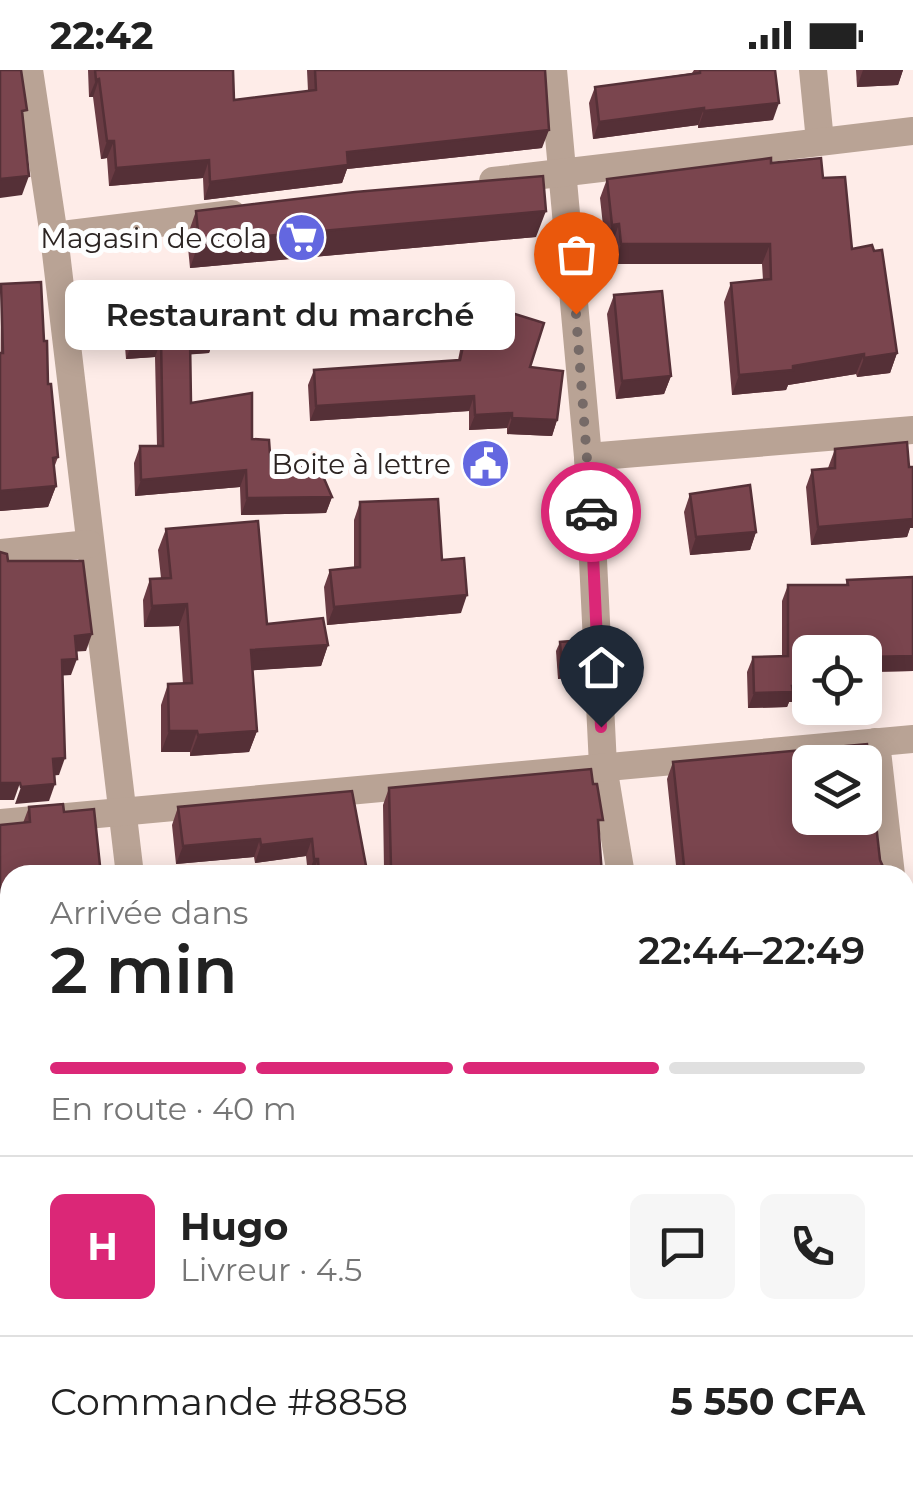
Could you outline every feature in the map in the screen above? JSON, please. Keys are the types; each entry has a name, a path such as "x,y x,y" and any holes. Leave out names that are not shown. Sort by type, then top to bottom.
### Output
{"street":[{"path":"28,70 54,236 129,865"},
{"path":"553,70 588,456 603,766 618,865"},
{"path":"813,70 820,141"},
{"path":"465,185 913,131"},
{"path":"54,236 250,211"},
{"path":"588,456 913,430"},
{"path":"0,553 89,544"},
{"path":"0,823 913,739"},
{"path":"876,742 891,865"}],"building":[{"path":"0,70 21,70 29,176 0,179"},
{"path":"95,70 233,70 234,100 316,90 315,70 545,70 549,130 347,152 348,165 210,182 209,160 116,168 114,141 107,141"},
{"path":"700,70 775,70 779,103 599,122 595,87"},
{"path":"771,158 771,163 821,158 823,178 845,177 852,249 872,245 874,251 882,250 897,353 864,358 864,354 793,366 793,370 739,375 731,283 771,279 770,244 621,244 619,224 612,225 607,179"},
{"path":"543,176 546,211 199,242 196,211"},
{"path":"41,282 58,457 53,458 56,486 0,491 1,284"},
{"path":"212,291 215,336 190,338 191,403 252,393 252,439 269,440 271,468 319,467 332,497 247,498 246,470 141,480 140,446 163,446 161,340 132,343 128,293"},
{"path":"662,291 671,376 622,381 614,295"},
{"path":"473,301 544,323 530,367 563,371 557,420 512,418 512,413 475,415 474,396 316,406 314,370 460,360"},
{"path":"907,442 909,467 913,467 913,519 818,527 812,470 835,468 835,449"},
{"path":"750,485 756,532 696,537 690,494"},
{"path":"438,499 442,560 464,558 467,595 334,607 330,570 360,567 360,502"},
{"path":"258,521 267,624 323,618 328,645 251,650 257,731 198,735 197,731 169,731 168,684 192,683 187,604 152,606 150,579 171,578 166,529"},
{"path":"0,552 7,554 8,561 83,561 92,634 75,636 77,659 62,660 65,758 53,759 55,784 21,787 20,783 0,783"},
{"path":"913,577 913,656 882,657 882,635 792,635 792,692 754,693 753,657 788,656 788,585 848,585 847,580"},
{"path":"583,640 585,667 562,669 560,642"},
{"path":"792,751 792,835 877,835 882,865 684,865 673,762"},
{"path":"591,769 603,820 598,820 601,865 391,865 389,788"},
{"path":"352,791 366,865 318,865 312,839 261,845 260,839 183,846 178,807"},
{"path":"63,804 64,812 94,809 100,865 0,865 0,825 30,822 29,807"}],"way so far":[{"path":"576,314 591,512"}],"place":[{"name":"Magasin de cola","path":"302,238"},
{"name":"Restaurant du marché","path":"576,314"},
{"name":"Boite à lettre","path":"486,464"}],"route":[{"path":"591,512 601,727"}]}
